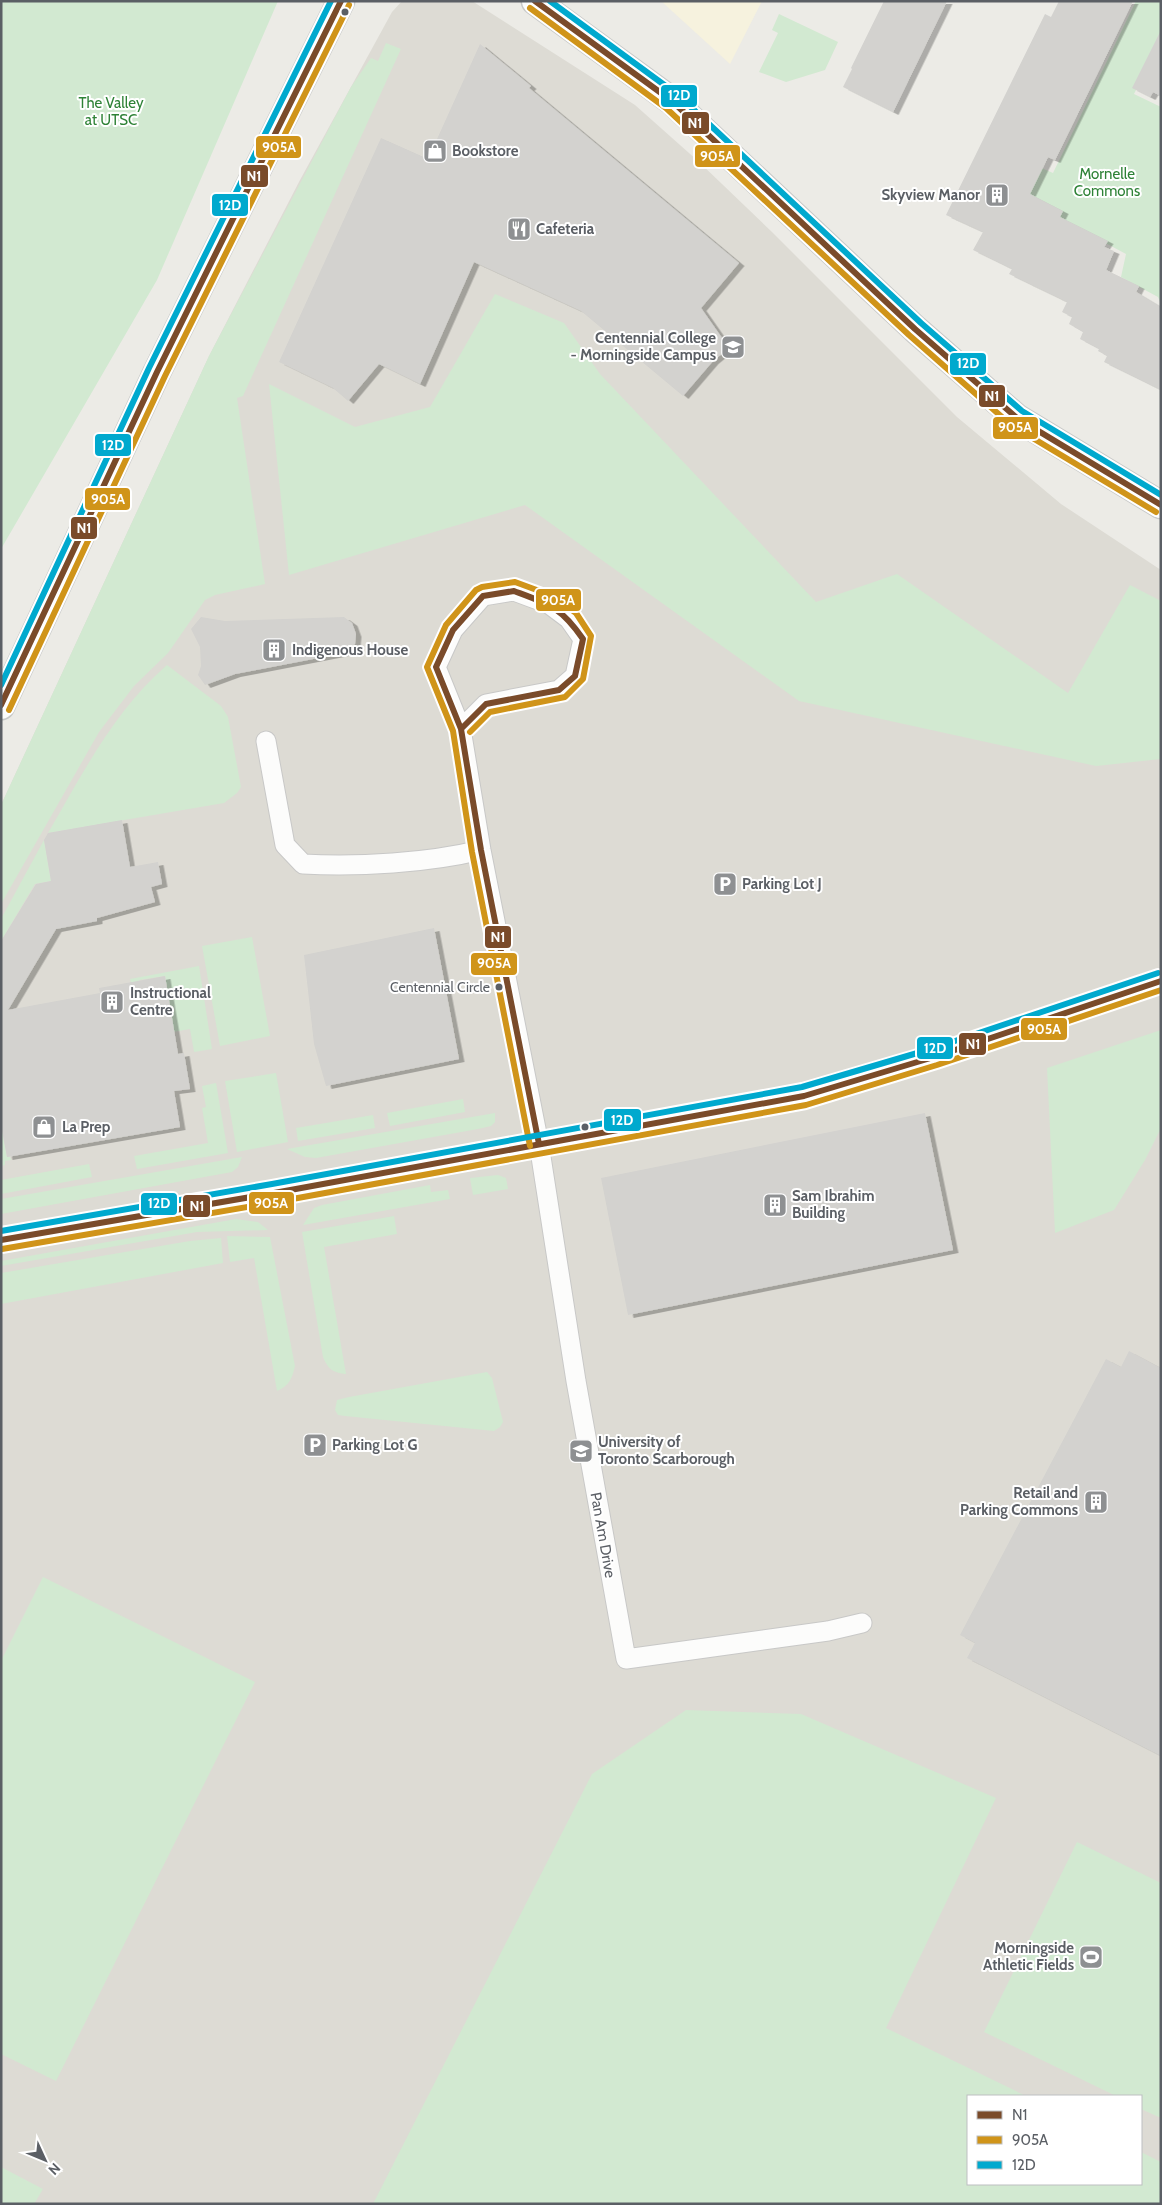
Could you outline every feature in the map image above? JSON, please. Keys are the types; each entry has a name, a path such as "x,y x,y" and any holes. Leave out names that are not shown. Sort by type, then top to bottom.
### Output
{"main road":[{"path":"1,706 157,372 341,1"},
{"path":"535,1 672,101 915,329 1017,418 1161,505"}],"street":[{"path":"460,729 486,704 559,690 575,676 582,639 569,619 549,604 514,591 483,596 453,630 436,667 460,729 481,850 539,1144"},
{"path":"266,741 285,845 303,864 338,866 453,857 481,850"},
{"path":"1,1240 274,1193 804,1096 934,1057 1161,982"},
{"name":"Pan Am Drive","path":"539,1144 576,1381 626,1659 828,1631 862,1623"}],"shaded area":[{"name":"University of Toronto Scarborough","path":"402,1 472,1 635,105 698,161 772,232 957,417 1061,504 1161,570 1161,2204 1,2204 1,805 209,356 300,180 392,12"},
{"path":"661,1 762,1 730,64"}],"green space":[{"name":"The Valley at UTSC","path":"1,1 278,1 157,280 1,549"},
{"name":"Mornelle Commons","path":"1136,1 1161,1 1161,40 1134,94 1161,107 1161,304 1158,297 1121,277 1126,254 1008,191 1025,161 1053,173"},
{"path":"779,14 838,42 825,70 786,82 759,72 778,33 772,30"},
{"path":"386,43 401,49 243,396 237,398 265,584 215,595 205,600 168,653 134,686 99,732 1,904 1,805 209,356 351,87 371,58 378,61"},
{"path":"495,294 564,323 600,374 816,602 897,574 1068,693 1130,585 1161,601 1161,759 1096,766 799,701 525,505 289,575 269,384 355,427 430,407"},
{"path":"167,665 221,706 228,717 241,787 237,793 224,803 48,833 87,766 115,723 148,683"},
{"path":"44,840 51,881 35,884 1,941 1,919"},
{"path":"252,937 270,1036 220,1046 202,946"},
{"path":"199,966 212,1049 194,1052 190,1029 156,1035 173,1026 165,976 139,980 140,985 132,986 130,979"},
{"path":"1161,1030 1161,1128 1145,1160 1114,1210 1055,1233 1047,1068"},
{"path":"276,1073 288,1142 237,1152 225,1081"},
{"path":"216,1083 228,1153 137,1169 134,1156 208,1143 202,1108 206,1107 202,1086"},
{"path":"463,1099 465,1112 390,1126 387,1113"},
{"path":"495,1113 495,1122 491,1126 316,1158 305,1157 287,1149"},
{"path":"373,1115 375,1128 298,1141 296,1128"},
{"path":"1,1126 7,1157 10,1157 11,1160 5,1161 5,1165 1,1166"},
{"path":"242,1157 238,1167 232,1172 1,1214 1,1199"},
{"path":"89,1164 92,1177 1,1194 1,1180"},
{"path":"498,1175 506,1178 508,1189 473,1195 470,1178"},
{"path":"430,1185 431,1192 448,1190 450,1199 303,1225 314,1208 322,1205"},
{"path":"394,1216 397,1234 324,1247 346,1374 338,1373 327,1365 323,1357 302,1232"},
{"path":"236,1219 258,1222 268,1230 197,1232 1,1266 1,1261"},
{"path":"227,1236 270,1237 295,1366 289,1382 277,1391 254,1258 230,1262"},
{"path":"221,1238 223,1263 1,1304 1,1273 190,1241"},
{"path":"487,1372 492,1378 503,1422 494,1431 345,1416 338,1415 335,1410 337,1400 349,1397"},
{"path":"43,1577 255,1682 56,2081 1,2054 1,1661"},
{"path":"686,1710 801,1714 996,1798 886,2028 1024,2095 967,2095 967,2185 1142,2185 1142,2152 1161,2162 1161,2204 373,2204 592,1774"},
{"name":"Morningside Athletic Fields","path":"1077,1842 1161,1883 1161,2118 1142,2109 1142,2095 1114,2095 984,2032"},
{"path":"1,2167 43,2189 34,2204 1,2204"}],"building":[{"path":"884,1 947,1 893,112 843,87"},
{"name":"Skyview Manor","path":"1059,1 1133,1 1055,160 1048,157 1030,194 1063,211 1060,217 1108,241 1104,247 1114,251 1106,270 1139,286 1136,292 1161,307 1161,390 1104,362 1107,356 1098,351 1099,349 1080,339 1083,332 1069,324 1072,317 1062,312 1067,302 1009,274 1012,269 973,250 983,232 946,215 1045,14 1051,17"},
{"path":"1161,30 1161,96 1153,92 1150,97 1132,88"},
{"path":"480,44 531,86 529,88 739,263 701,308 729,348 713,361 683,396 581,311 474,262 420,384 379,364 348,401 333,388 279,362 381,138 428,159"},
{"name":"Indigenous House","path":"201,617 225,621 344,617 352,623 356,634 355,644 344,653 235,674 205,685 198,675 201,666 200,647 191,629"},
{"name":"Instructional Centre","path":"122,820 130,867 158,862 162,884 151,887 155,902 97,918 97,921 56,929 8,1010 100,993 99,988 165,976 178,1054 184,1053 190,1089 174,1091 180,1127 7,1157 1,1125 1,941 36,884 51,881 44,840 48,833"},
{"path":"434,928 459,1059 326,1086 314,1044 304,955"},
{"name":"Sam Ibrahim Building","path":"925,1113 953,1250 628,1315 601,1178"},
{"name":"Retail and Parking Commons","path":"1129,1351 1161,1368 1161,1756 967,1658 975,1643 960,1635 1106,1359 1121,1367"}],"transit line":[{"name":"12D","path":"1,685 149,368 331,1"},
{"name":"N1","path":"1,705 157,372 341,1"},
{"name":"N1","path":"535,1 672,101 915,329 1017,418 1161,505"},
{"name":"12D","path":"550,1 678,95 921,323 1022,411 1161,495"},
{"name":"905A","path":"9,710 165,376 349,5"},
{"name":"905A","path":"530,8 666,108 909,335 1011,425 1156,512"},
{"name":"905A","path":"470,732 490,712 565,697 583,679 591,636 576,613 553,596 515,582 482,587 476,590 446,625 427,667 453,731 472,852 530,1146"},
{"name":"N1","path":"514,591 545,603 561,613 583,639 575,676 559,690 486,704 461,729 436,667 453,630 483,596 514,591"},
{"name":"N1","path":"461,729 481,850 539,1144"},
{"name":"12D","path":"1,1231 272,1184 802,1087 931,1049 1158,973"},
{"name":"N1","path":"1,1240 274,1193 804,1096 934,1057 1161,981"},
{"name":"905A","path":"2,1249 276,1202 806,1105 937,1065 1161,990"}],"place":[{"name":"Bookstore","path":"435,151"},
{"name":"Skyview Manor","path":"997,195"},
{"name":"Cafeteria","path":"519,229"},
{"name":"Centennial College - Morningside Campus","path":"733,347"},
{"name":"Indigenous House","path":"274,650"},
{"name":"Parking Lot J","path":"725,884"},
{"name":"Centennial Circle","path":"499,987"},
{"name":"Instructional Centre","path":"112,1002"},
{"name":"La Prep","path":"44,1127"},
{"name":"Sam Ibrahim Building","path":"775,1205"},
{"name":"Parking Lot G","path":"315,1445"},
{"name":"University of Toronto Scarborough","path":"581,1451"},
{"name":"Retail and Parking Commons","path":"1096,1502"},
{"name":"Morningside Athletic Fields","path":"1091,1957"}]}
